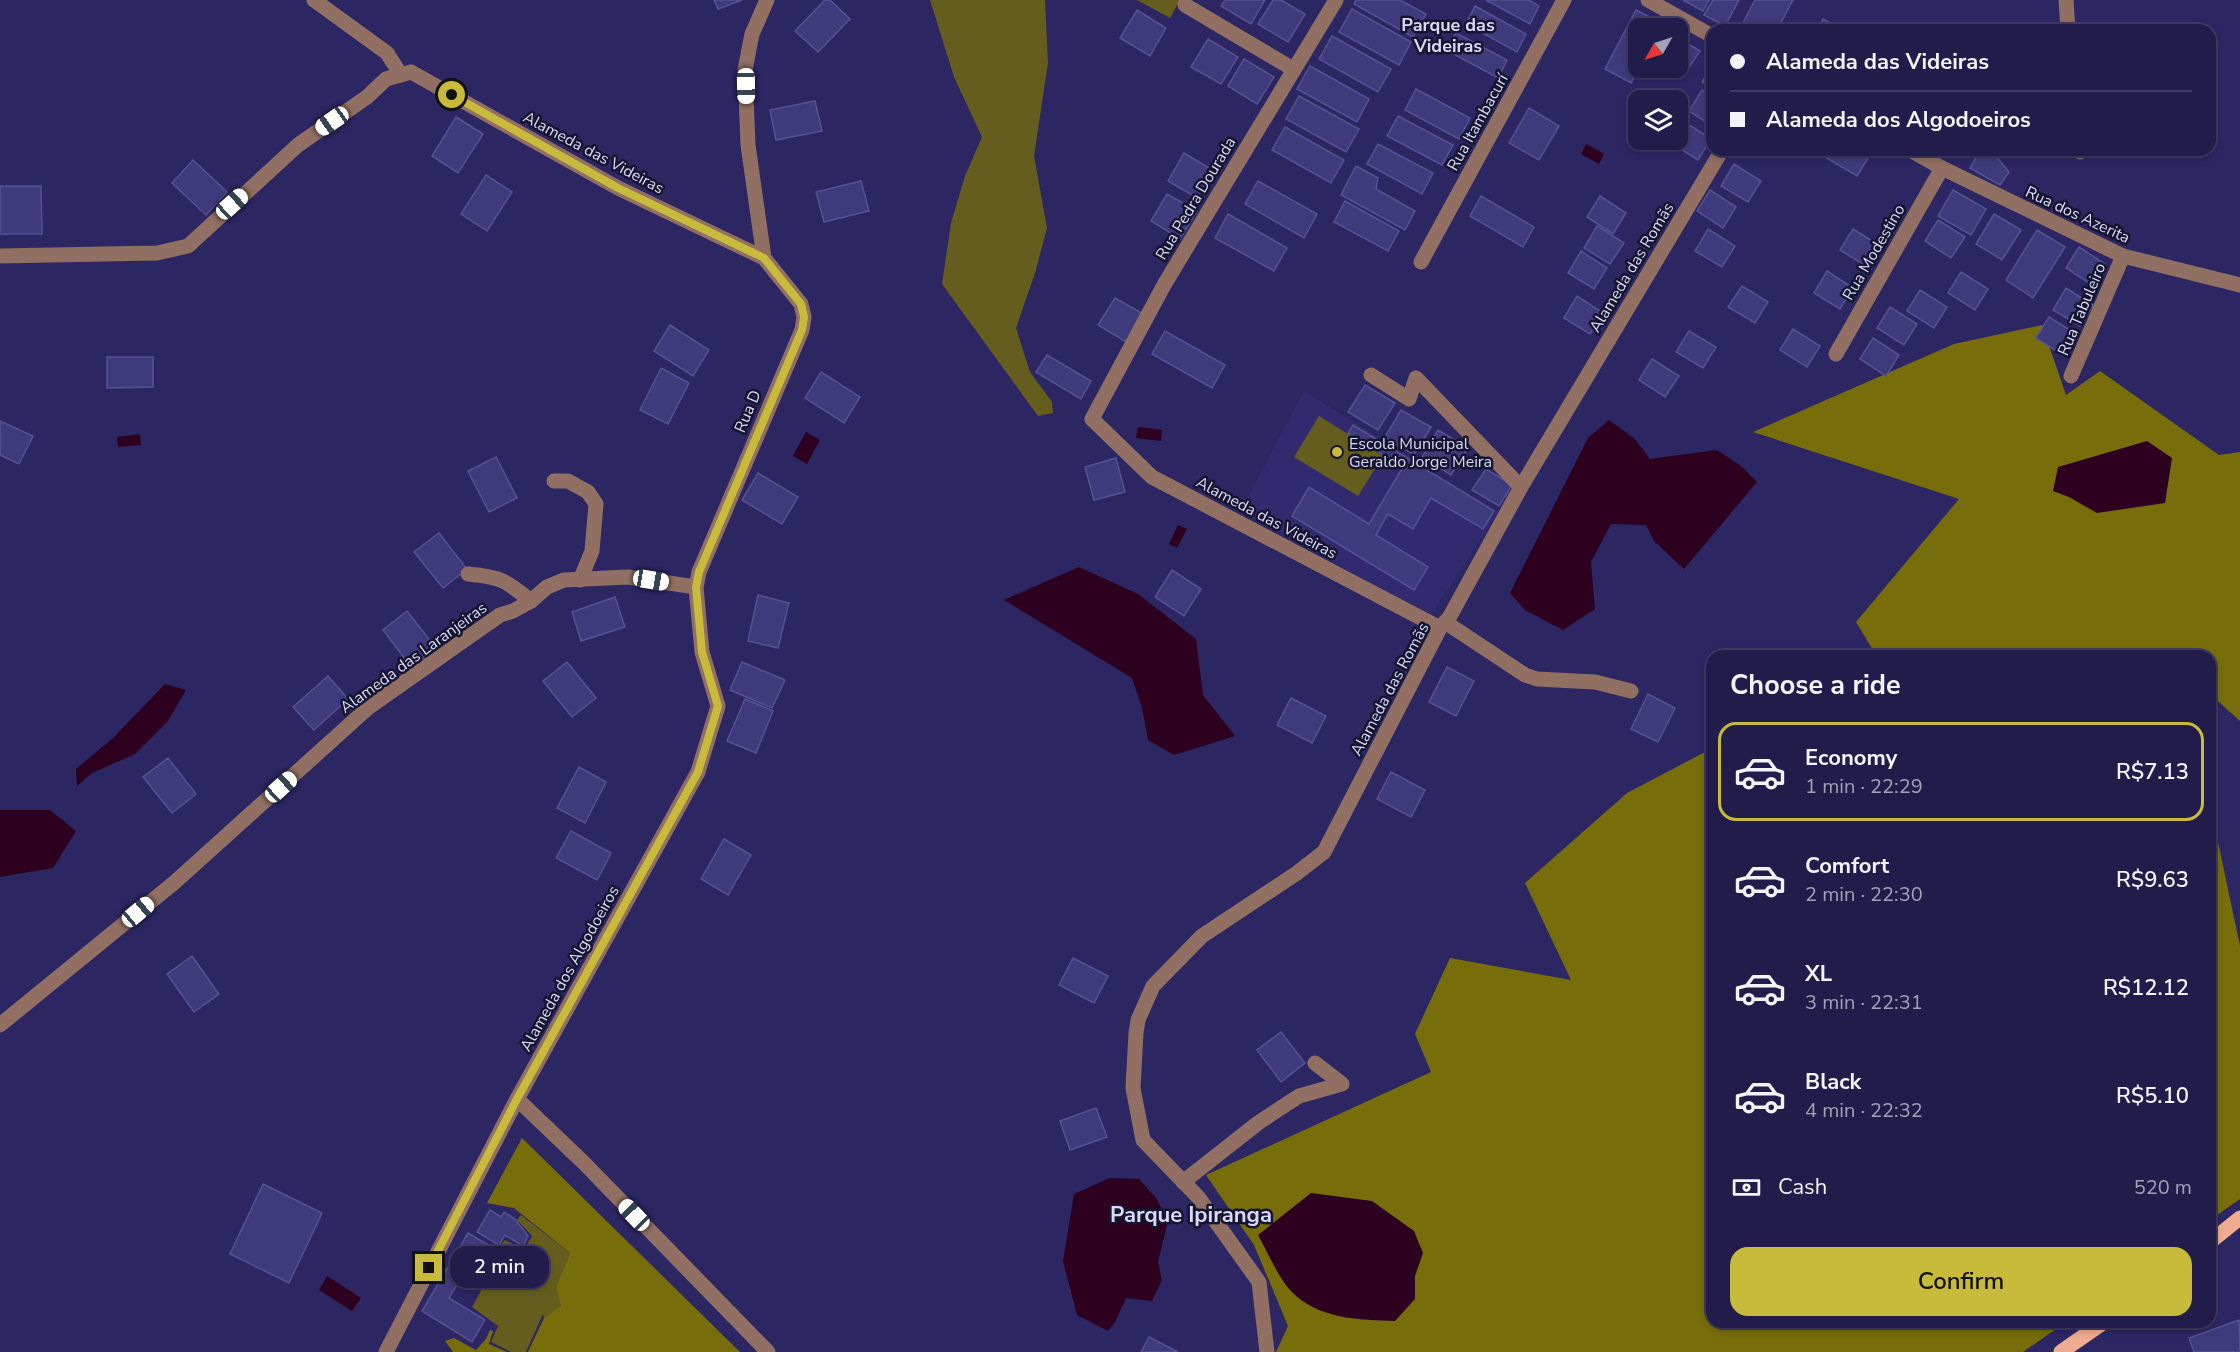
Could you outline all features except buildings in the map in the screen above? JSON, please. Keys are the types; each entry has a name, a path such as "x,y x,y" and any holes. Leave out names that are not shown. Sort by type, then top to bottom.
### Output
{"main road":[{"path":"2216,1237 2240,1218"},
{"path":"2061,1352 2095,1328"}],"street":[{"path":"0,256 157,253 188,246 298,145 367,97 386,79 406,73 387,53 315,0"},
{"path":"764,258 748,145 746,70 753,34 767,0"},
{"name":"Rua Pedra Dourada","path":"1092,419 1164,285 1336,0"},
{"name":"Rua Itambacurí","path":"1421,262 1564,0"},
{"path":"1648,0 1706,33"},
{"path":"2066,0 2068,24"},
{"path":"1185,5 1293,69"},
{"name":"Alameda das Videiras","path":"406,73 618,188 764,258"},
{"name":"Alameda das Romãs","path":"1267,1352 1259,1282 1199,1198 1143,1140 1133,1088 1138,1020 1153,986 1202,936 1298,873 1324,852 1443,625 1521,487 1718,156"},
{"name":"Rua dos Azerita","path":"1921,156 2123,256 2240,285"},
{"name":"Rua Modestino","path":"1836,354 1942,168"},
{"name":"Rua Tabuleiro","path":"2071,376 2123,256"},
{"name":"Rua D","path":"696,587 699,572 716,529 802,330 804,317 801,304 764,258"},
{"path":"1371,375 1409,399 1416,378 1521,487"},
{"name":"Alameda das Videiras","path":"1092,419 1152,477 1443,625 1525,675 1537,679 1595,682 1631,691"},
{"path":"554,481 568,481 588,492 596,504 592,551 580,580"},
{"path":"468,574 494,576 508,583 531,601"},
{"name":"Alameda das Laranjeiras","path":"0,1025 175,882 369,707 500,615 531,601 547,587 564,580 628,577 696,587"},
{"name":"Alameda dos Algodoeiros","path":"386,1352 517,1099 698,772 718,706 702,652 696,587"},
{"path":"1183,1182 1258,1123 1299,1096 1342,1084 1316,1063"},
{"path":"517,1099 584,1163 768,1352"}],"shaded area":[{"path":"930,0 1045,0 1048,63 1034,156 1047,228 1035,273 1016,328 1030,372 1052,402 1053,413 1038,416 942,284 951,223 965,176 982,137 954,77"},
{"path":"1137,0 1180,0 1170,18"},
{"path":"1586,144 1604,154 1599,164 1581,154"},
{"path":"2042,325 2066,395 2100,371 2219,455 2240,452 2240,721 2216,699 2216,650 1873,650 1856,622 1959,499 1753,432 1954,344"},
{"name":"Escola Municipal Geraldo Jorge Meira","path":"1304,391 1499,512 1430,615 1240,512"},
{"path":"1319,416 1383,456 1358,496 1294,457"},
{"path":"1609,420 1635,439 1650,459 1717,450 1741,466 1757,482 1684,569 1654,541 1646,525 1611,524 1591,562 1595,609 1563,630 1525,610 1510,593 1588,438"},
{"path":"1138,427 1162,430 1161,441 1136,438"},
{"path":"806,432 820,440 807,464 793,456"},
{"path":"140,434 141,445 118,447 117,437"},
{"path":"2147,441 2172,458 2165,503 2097,513 2053,491 2058,467"},
{"path":"1178,525 1187,529 1177,548 1169,544"},
{"path":"1079,567 1138,594 1196,639 1203,695 1235,736 1174,755 1148,740 1142,707 1132,678 1004,600"},
{"path":"165,684 186,690 168,721 135,754 92,773 77,786 76,769 113,738"},
{"path":"1706,752 1706,1328 2057,1328 2023,1352 1276,1352 1288,1326 1254,1245 1206,1175 1431,1072 1415,1034 1450,958 1571,980 1525,883 1627,793"},
{"path":"0,810 50,810 76,831 53,868 0,877"},
{"path":"2216,832 2240,946 2240,1199 2216,1216"},
{"path":"522,1138 740,1352 528,1352 544,1318 561,1306 556,1288 570,1253 514,1208 487,1203"},
{"path":"1110,1178 1139,1179 1156,1198 1168,1221 1158,1262 1162,1280 1152,1301 1126,1298 1115,1322 1108,1331 1077,1315 1063,1261 1074,1194"},
{"path":"1311,1193 1372,1201 1414,1231 1423,1253 1415,1276 1415,1299 1395,1321 1368,1320 1326,1313 1301,1300 1282,1279 1258,1235"},
{"path":"521,1215 570,1253 557,1288 562,1306 544,1318 543,1314 526,1352 511,1352 491,1342 498,1326 472,1307 502,1253 497,1249 505,1240 524,1250 532,1236 517,1220"},
{"path":"327,1276 361,1298 352,1311 319,1290"},
{"path":"490,1330 493,1331 489,1344 507,1352 453,1352 445,1341 454,1338 476,1350 486,1339"}],"place":[{"name":"Escola Municipal Geraldo Jorge Meira","path":"1337,452"}],"district":[{"name":"Parque das Videiras","path":"1448,36"},
{"name":"Parque Ipiranga","path":"1191,1214"}],"route":[{"path":"429,1268 517,1099 698,772 718,706 702,652 696,587 699,572 802,330 804,317 801,304 764,258 618,188 452,95"}]}
